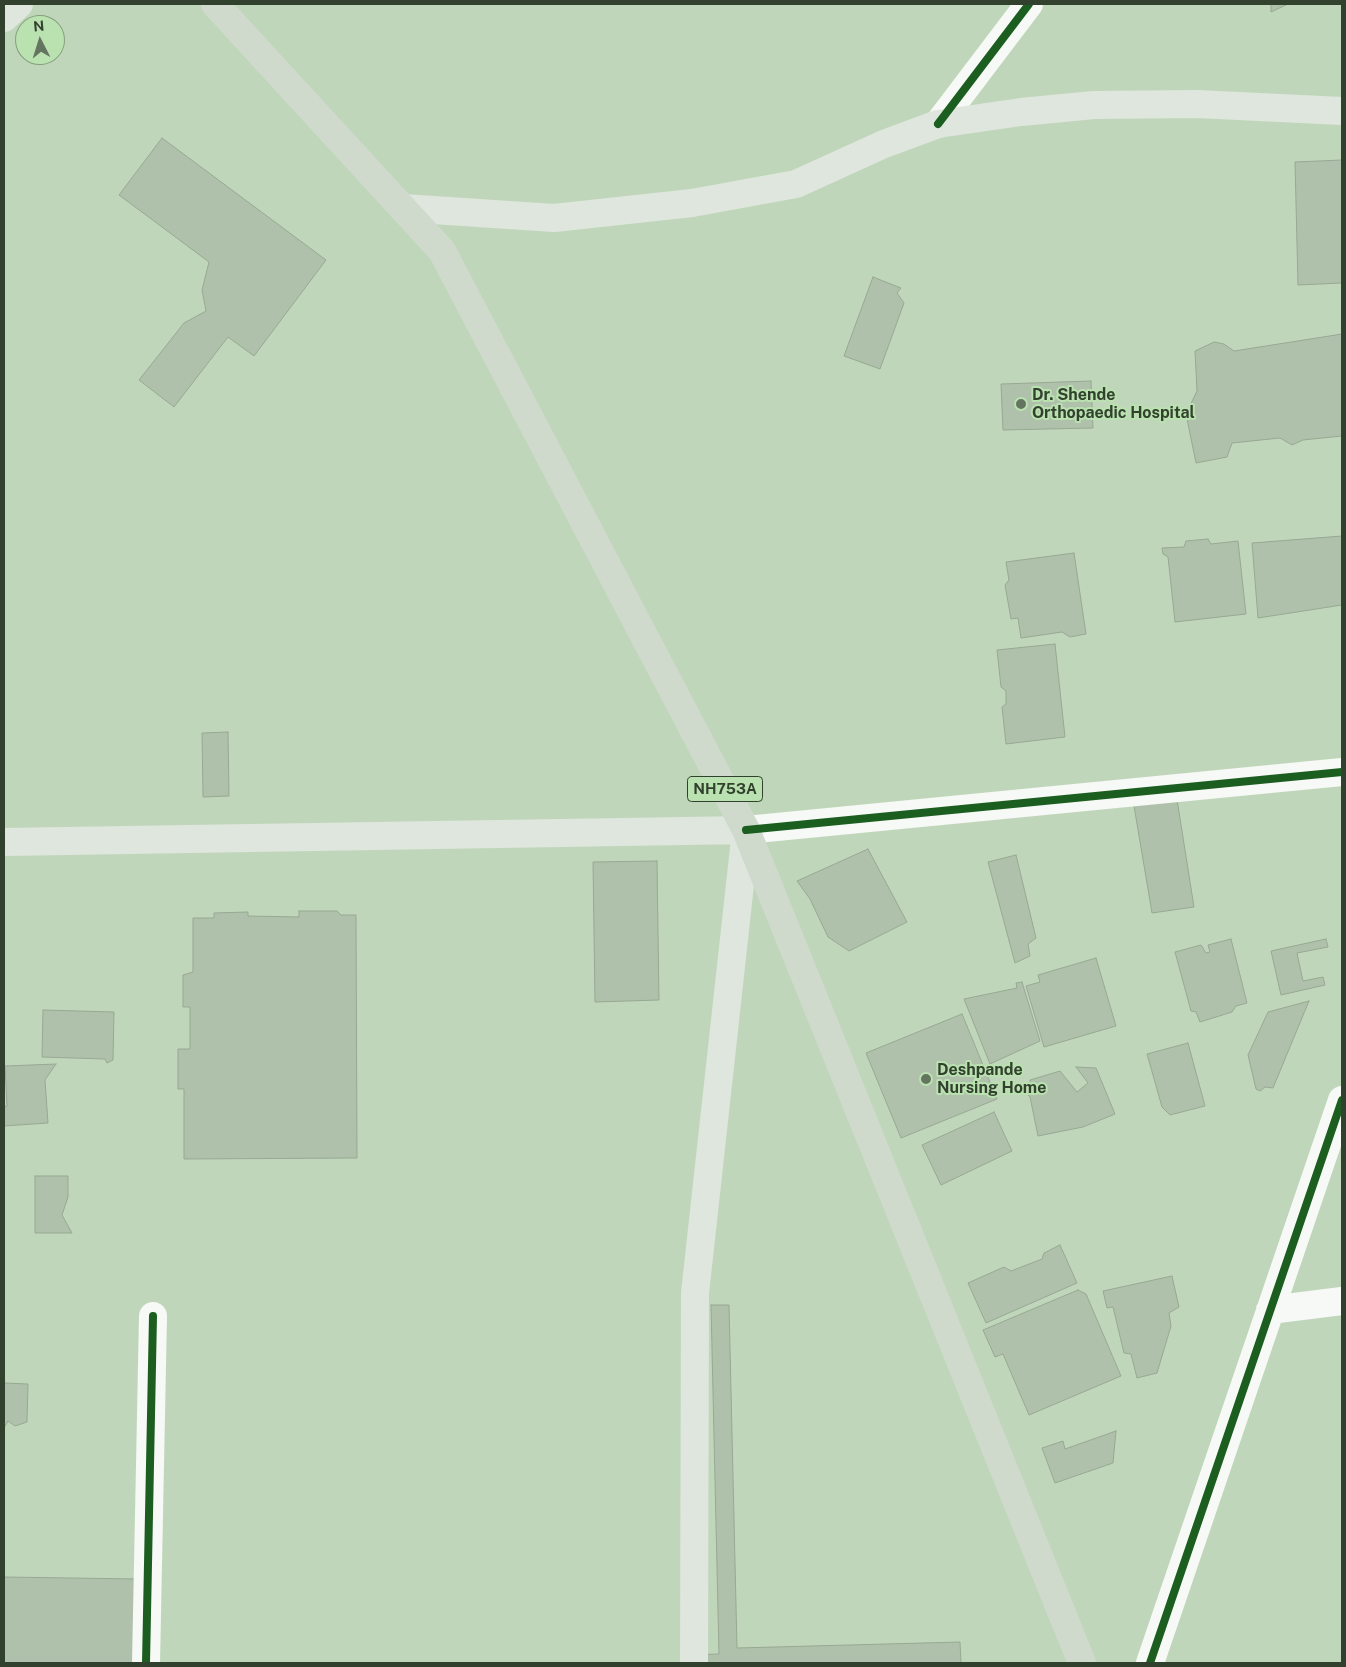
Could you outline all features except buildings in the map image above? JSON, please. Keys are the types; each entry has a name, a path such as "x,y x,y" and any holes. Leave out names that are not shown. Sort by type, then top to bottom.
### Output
{"highway":[{"name":"NH753A","path":"215,4 442,251 746,830 1082,1663"}],"main road":[{"path":"4,18 19,4"},
{"path":"403,208 554,218 692,203 796,184 884,144 938,124 1021,112 1094,105 1197,104 1342,111"},
{"path":"4,842 746,830 696,1293 694,1663"}],"street":[{"path":"938,124 1029,4"},
{"path":"746,830 1342,772"},
{"path":"1150,1663 1342,1100"},
{"path":"1270,1310 1342,1301"},
{"path":"146,1663 154,1316"}],"cycle path":[{"path":"938,124 1029,4"},
{"path":"746,830 1342,772"},
{"path":"1150,1663 1342,1100"},
{"path":"146,1663 153,1316"}],"place":[{"name":"Dr. Shende Orthopaedic Hospital","path":"1021,404"},
{"name":"Deshpande Nursing Home","path":"926,1079"}]}
